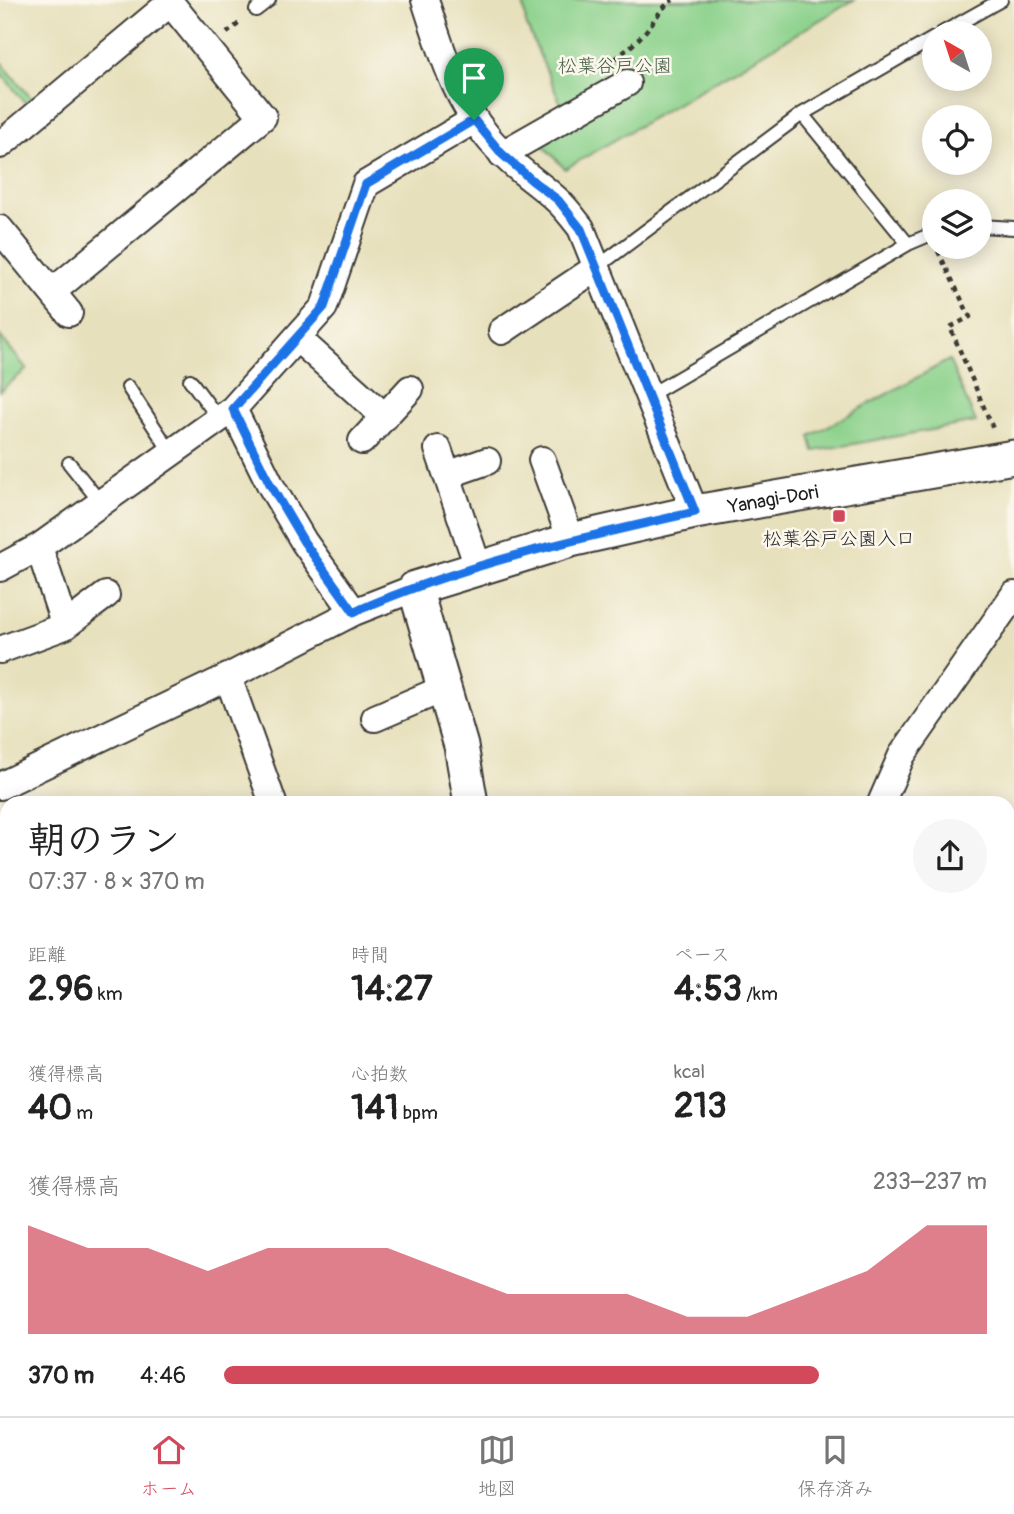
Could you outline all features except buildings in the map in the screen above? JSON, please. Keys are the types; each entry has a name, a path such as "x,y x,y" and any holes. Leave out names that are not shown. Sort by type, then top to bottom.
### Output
{"street":[{"path":"425,0 450,78 474,120 502,154 558,200 581,229 695,512"},
{"path":"0,145 169,1 263,117 52,292"},
{"path":"502,154 618,74"},
{"path":"0,568 39,547 226,414 324,307 366,184 474,120"},
{"path":"0,229 69,313"},
{"path":"502,331 596,268"},
{"path":"297,338 384,417"},
{"path":"362,441 410,389"},
{"path":"226,414 304,542 354,612"},
{"path":"438,449 478,568"},
{"name":"Yanagi-Dori","path":"415,588 571,540 695,512 1007,458"},
{"path":"542,460 571,540"},
{"path":"447,475 487,461"},
{"path":"39,547 65,626"},
{"path":"0,786 228,677 354,612 415,588 461,746 470,796"},
{"path":"0,650 65,626 106,595"},
{"path":"884,796 902,755 1014,595"},
{"path":"228,677 270,796"},
{"path":"375,719 445,688"}],"lane":[{"path":"256,10 269,0"},
{"path":"963,21 1000,0"},
{"path":"596,268 802,114 922,45"},
{"path":"802,114 908,244"},
{"path":"992,227 1014,228"},
{"path":"648,396 922,238"},
{"path":"190,380 226,414"},
{"path":"128,387 172,454"},
{"path":"69,463 101,503"}],"path":[{"path":"618,74 662,7 673,0"},
{"path":"208,49 256,10"},
{"path":"942,259 970,317 950,327 1007,458"}],"green space":[{"name":"松葉谷戸公園","path":"523,0 854,0 565,169 538,140 568,120 526,24"},
{"path":"0,61 32,99 26,104 0,72"},
{"path":"0,336 27,369 0,391"},
{"path":"949,360 976,422 814,451 810,436"}],"place":[{"name":"松葉谷戸公園入口","path":"839,516"}],"route":[{"path":"474,120 502,154 558,200 581,229 695,512 571,540 384,598 354,612 304,542 271,486 233,409 324,307 366,184 474,120"}]}
